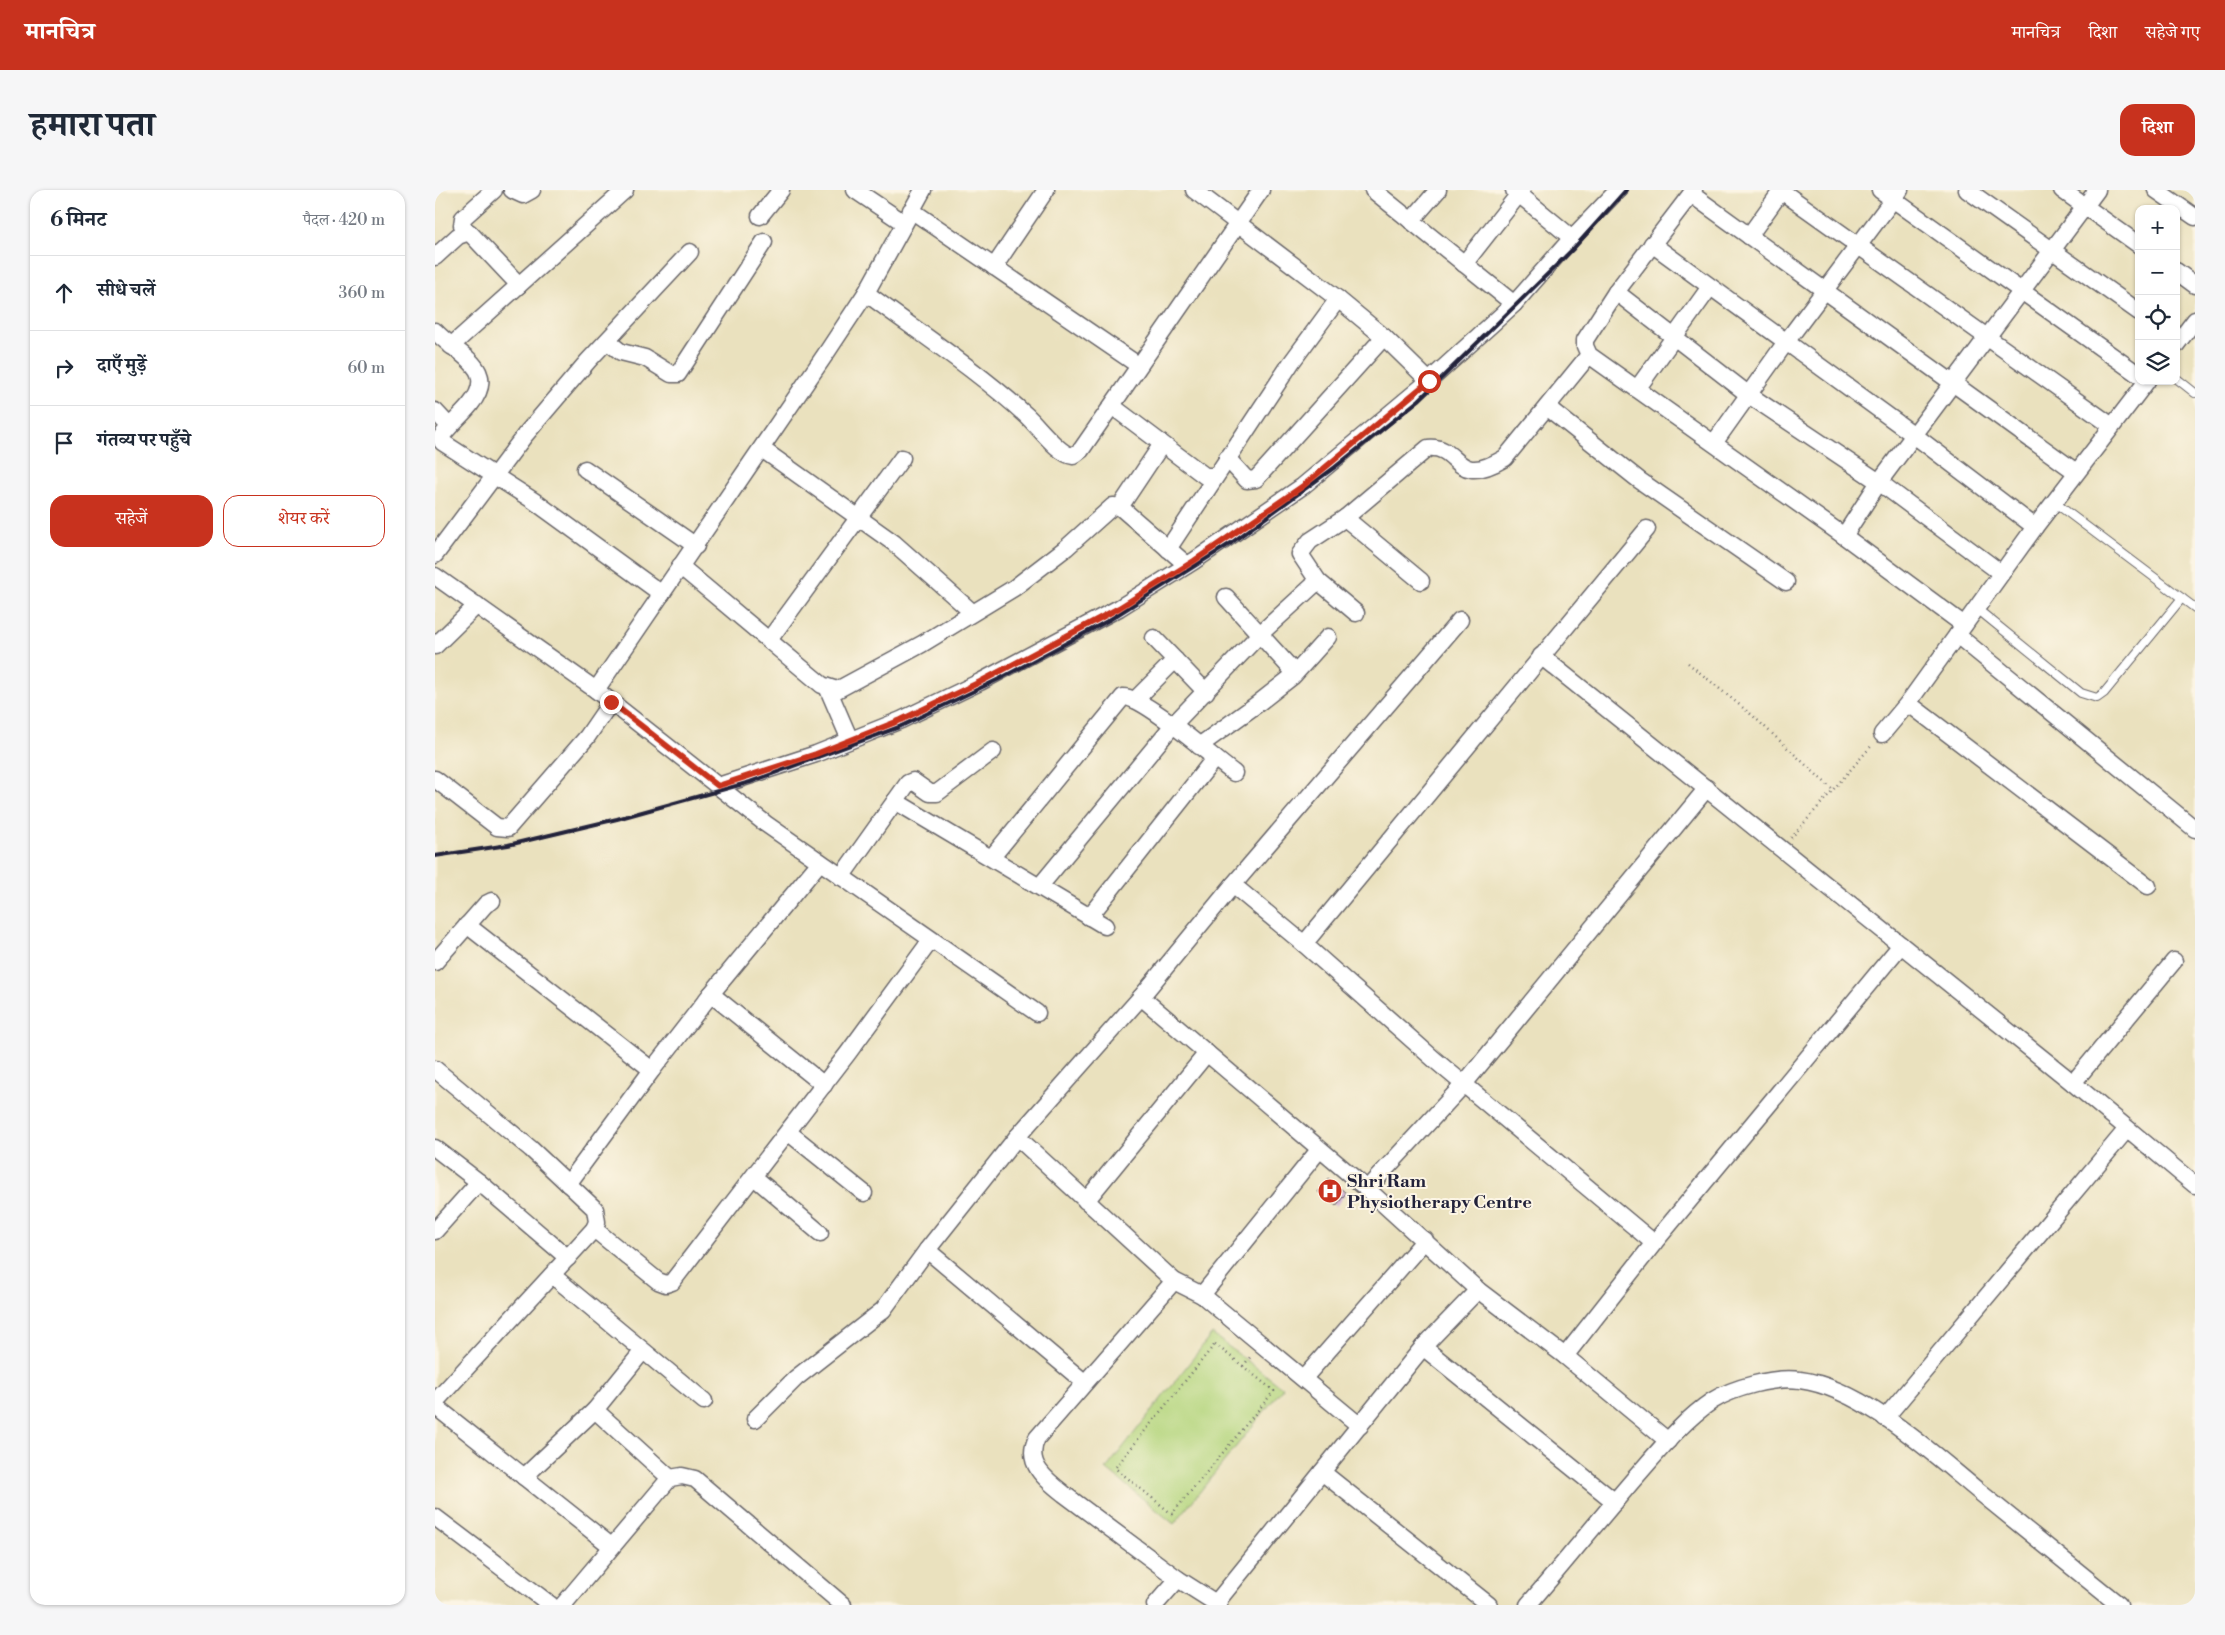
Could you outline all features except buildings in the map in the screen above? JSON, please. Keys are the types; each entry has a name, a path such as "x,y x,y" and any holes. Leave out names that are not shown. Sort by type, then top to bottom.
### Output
{"street":[{"path":"494,190 463,218 462,225 466,232 471,234 519,285"},
{"path":"512,190 523,195 532,190"},
{"path":"451,346 625,190"},
{"path":"760,216 781,190"},
{"path":"855,190 907,217 994,267 1138,366"},
{"path":"596,690 762,450 866,293 923,190"},
{"path":"994,267 1046,190"},
{"path":"1194,190 1338,299 1384,337 1429,381"},
{"path":"866,293 1009,400 1067,455 1076,455 1261,190"},
{"path":"1373,190 1514,304"},
{"path":"1411,221 1438,190"},
{"path":"718,786 816,754 901,720 980,682 1119,608 1187,565 1303,486 1429,381 1514,304 1617,190"},
{"path":"1749,236 1781,190 2112,426"},
{"path":"1967,190 2135,309"},
{"path":"2062,190 2135,242"},
{"path":"1844,536 1879,482 2097,190"},
{"path":"2156,190 2195,217"},
{"path":"1464,264 1518,191 1572,238"},
{"path":"2076,472 1749,236 1692,192 1616,292 1585,340 1585,349 1589,355 1844,536 1960,630 2195,829"},
{"path":"1715,443 1785,342 1858,245 1891,193 2022,292 2135,372"},
{"path":"435,257 458,236 466,232"},
{"path":"607,341 627,355 645,358 669,373 678,374 764,242"},
{"path":"1652,244 1914,435 2035,527"},
{"path":"435,555 525,435 607,341 690,252"},
{"path":"2180,275 2195,285"},
{"path":"1637,390 1711,287"},
{"path":"1616,292 1749,395 1879,482 2001,573"},
{"path":"1169,549 1215,476 1291,363 1338,299"},
{"path":"2179,340 2195,320"},
{"path":"435,331 480,372 482,384 469,407 441,434"},
{"path":"1227,458 1247,480 1256,479 1384,337"},
{"path":"1355,614 1318,581 1301,557 1301,551 1310,541 1345,518 1428,448 1442,450 1469,469 1490,467 1505,458 1589,355"},
{"path":"1882,734 1908,703 2035,527 2144,385"},
{"path":"1112,406 1205,476 1215,476"},
{"path":"1547,407 1639,480 1786,582"},
{"path":"435,412 442,442 494,475 662,594"},
{"path":"1120,508 1162,444"},
{"path":"762,450 859,516 918,563 973,612"},
{"path":"769,640 902,458"},
{"path":"585,469 695,546"},
{"path":"828,689 837,690 846,687 1014,588 1039,571 1110,507 1117,506 1120,508 1187,565"},
{"path":"1345,518 1421,581"},
{"path":"1304,944 1647,529"},
{"path":"680,566 828,689 850,740"},
{"path":"435,576 596,690 766,824 1037,1013"},
{"path":"1040,886 1173,725 1260,634 1318,581"},
{"path":"1226,597 1295,673"},
{"path":"435,646 477,604"},
{"path":"755,1419 796,1378 883,1310 927,1250 1017,1137 1141,997 1233,885 1461,620"},
{"path":"1199,746 1256,705 1295,673 1328,637"},
{"path":"1154,638 1206,692"},
{"path":"1541,656 2073,1083 2195,1185"},
{"path":"1135,700 1175,660"},
{"path":"992,857 1120,699 1129,697 1135,700 1173,725 1234,773"},
{"path":"435,780 497,828 508,828 587,736 611,702"},
{"path":"1908,703 2148,886"},
{"path":"841,877 895,801 911,782 930,793 939,792 993,751"},
{"path":"1089,917 1214,759"},
{"path":"1367,1189 1464,1084 1707,788"},
{"path":"895,801 1105,926"},
{"path":"568,1184 711,994 820,862"},
{"path":"1233,885 1304,944 1464,1084 1655,1242"},
{"path":"435,962 486,904 492,901"},
{"path":"467,925 652,1070"},
{"path":"594,1229 658,1280 670,1284 824,1085 931,940"},
{"path":"1565,1356 1655,1242 1901,945"},
{"path":"2073,1083 2174,961"},
{"path":"711,994 824,1085"},
{"path":"1141,997 1367,1189 1479,1290 1565,1356 1667,1441"},
{"path":"1086,1201 1207,1053"},
{"path":"435,1069 531,1148 595,1209 597,1222 594,1229 435,1404 611,1546"},
{"path":"1885,1418 2127,1129"},
{"path":"788,1132 864,1194"},
{"path":"1017,1137 1174,1281 1202,1295 1360,1426"},
{"path":"435,1148 479,1182 568,1258"},
{"path":"1202,1295 1319,1150"},
{"path":"754,1177 820,1233"},
{"path":"435,1231 479,1182"},
{"path":"1304,1378 1425,1240"},
{"path":"927,1250 1084,1382"},
{"path":"552,1275 642,1352 704,1401"},
{"path":"1174,1281 1037,1438 1032,1451 1035,1466 1064,1494 1178,1579 1218,1604 1423,1348 1479,1290"},
{"path":"1423,1348 1615,1502"},
{"path":"524,1477 595,1410 642,1352"},
{"path":"1528,1605 1667,1441 1700,1410 1731,1391 1781,1380 1799,1379 1823,1386 1873,1409 1925,1448 2119,1605"},
{"path":"595,1410 670,1478"},
{"path":"1322,1472 1489,1605"},
{"path":"563,1605 670,1478 682,1476 695,1479 843,1605"},
{"path":"435,1517 551,1605"},
{"path":"1155,1605 1178,1579"}],"lane":[{"path":"2180,381 2195,393"},
{"path":"2054,502 2195,608"},
{"path":"1976,608 2081,693 2097,698 2105,693 2183,598"}],"path":[{"path":"1687,663 1753,716 1833,790"},
{"path":"1782,849 1882,734"},
{"path":"1215,1344 1274,1391 1172,1514 1115,1468 1215,1344"}],"green space":[{"path":"1212,1334 1283,1388 1174,1524 1106,1469"}],"railway":[{"path":"435,856 508,845 617,819 750,782 899,727 1001,678 1109,620 1231,543 1335,467 1419,400 1573,249 1626,190"}],"place":[{"name":"Shri Ram Physiotherapy Centre","path":"1330,1191"}],"route":[{"path":"611,702 718,786 816,754 901,720 980,682 1119,608 1194,561 1303,486 1429,381"}]}
